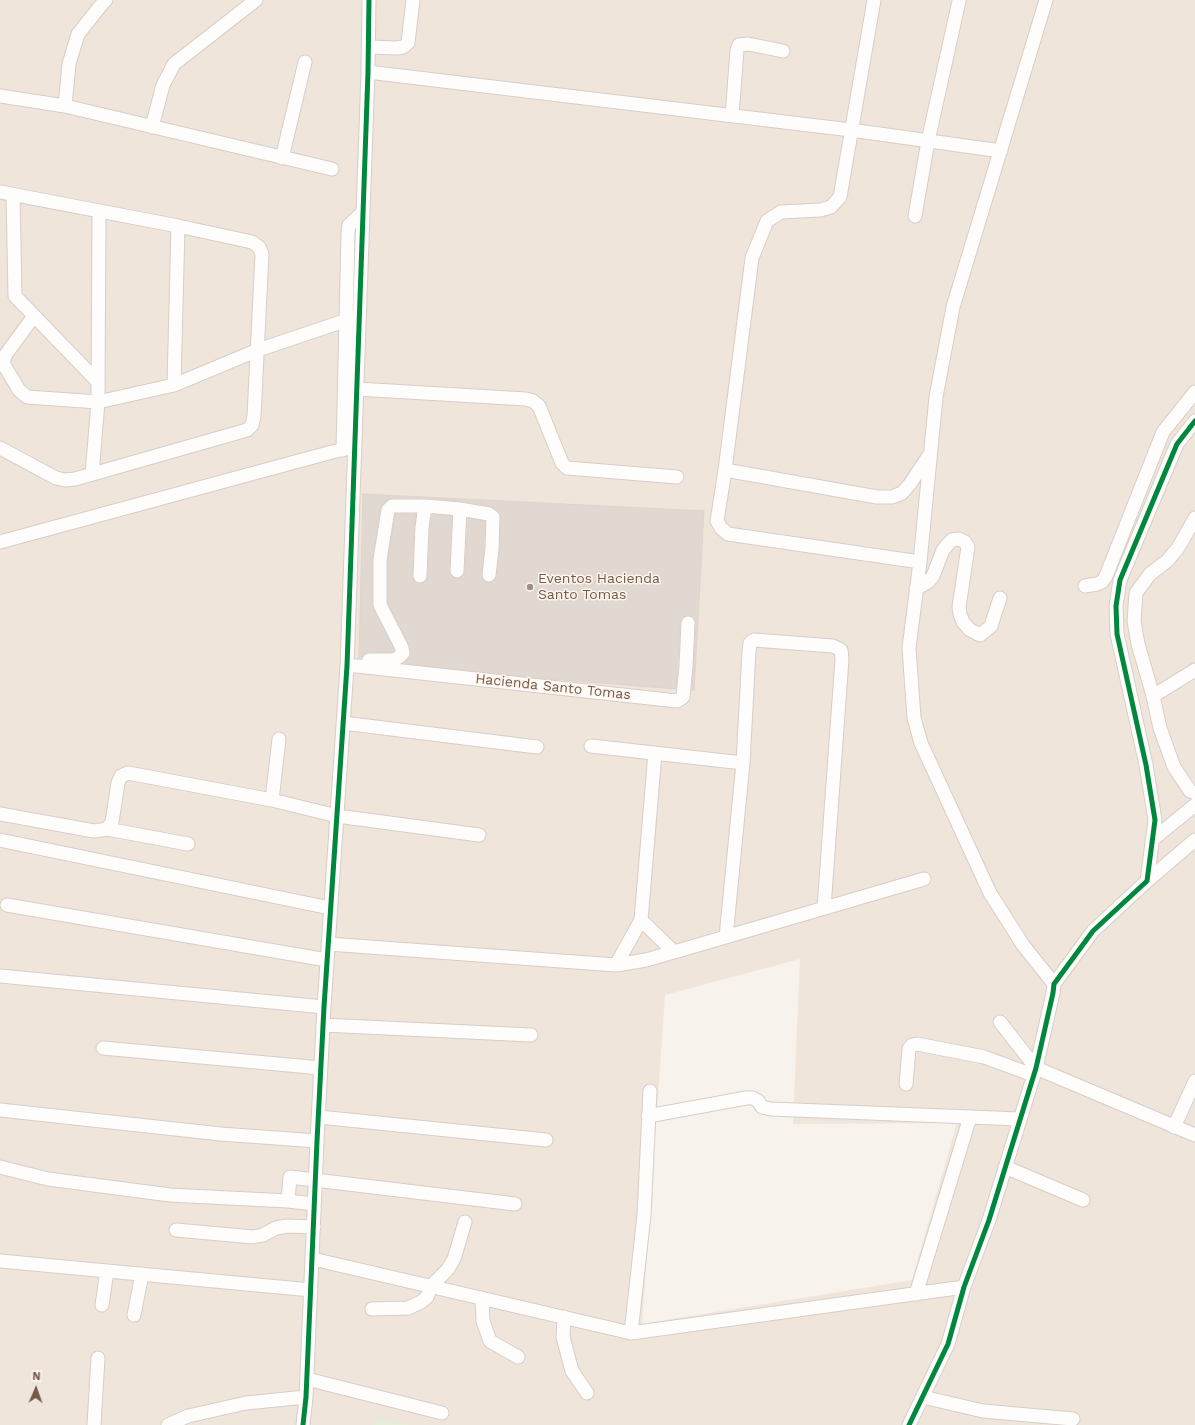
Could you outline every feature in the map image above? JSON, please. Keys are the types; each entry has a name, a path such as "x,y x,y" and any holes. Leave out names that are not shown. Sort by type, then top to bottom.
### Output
{"street":[{"path":"65,106 69,64 78,34 106,0"},
{"path":"152,127 163,85 174,64 256,0"},
{"path":"348,448 357,389 369,47 369,0"},
{"path":"369,47 397,48 403,47 408,43 413,0"},
{"path":"874,0 840,196 831,207 820,210 781,212 767,221 752,258 726,470 717,521 721,528 728,534 920,562"},
{"path":"1046,0 953,306 936,397 920,562 909,648 914,718 921,743 990,893 1023,945 1054,984"},
{"path":"915,216 928,141 959,1"},
{"path":"732,116 737,50 739,45 748,44 782,51"},
{"path":"282,158 305,62"},
{"path":"368,72 851,130 1001,151"},
{"path":"0,96 65,106 332,169"},
{"path":"0,192 178,226 252,242 260,247 262,254 254,416 252,425 247,430 75,479 65,480 56,478 0,448"},
{"path":"13,195 15,296 98,382"},
{"path":"92,474 98,402 99,211"},
{"path":"303,1425 307,1380 323,1025 347,662 348,448 346,321 349,225 363,212"},
{"path":"174,385 178,226"},
{"path":"34,316 5,356 3,363 18,390 27,397 98,402 174,385 258,350 360,316"},
{"path":"357,389 526,399 533,401 538,406 562,463 567,468 677,477"},
{"path":"1085,586 1098,584 1102,582 1106,576 1163,432 1195,392"},
{"path":"1147,881 1155,820 1146,765 1118,634 1116,606 1120,580 1177,444 1195,421"},
{"path":"0,542 348,448"},
{"path":"726,470 876,497 892,497 902,493 910,484 930,453"},
{"path":"347,662 394,660 403,653 402,648 380,605 380,560 388,510 392,506 425,506 460,509 489,514 493,517 492,549 489,575"},
{"path":"420,576 422,527 425,506"},
{"path":"457,571 460,509"},
{"path":"1195,518 1178,548 1167,561 1150,574 1136,593 1134,621 1138,644 1153,696 1160,728 1174,767 1190,791 1195,793"},
{"path":"916,589 924,586 933,576 943,550 949,543 952,540 959,539 965,542 968,548 959,607 960,614 970,630 980,635 991,626 1000,598"},
{"name":"Hacienda Santo Tomas","path":"347,662 357,666 676,701 683,697 688,623"},
{"path":"726,937 743,763 750,643 754,640 833,646 840,650 842,659 824,908"},
{"path":"1153,696 1195,670"},
{"path":"343,723 537,747"},
{"path":"272,800 279,739"},
{"path":"591,746 743,763"},
{"path":"616,965 641,920 655,753"},
{"path":"106,829 112,822 118,783 121,776 128,773 272,800 337,816 478,835"},
{"path":"1152,840 1195,806"},
{"path":"0,814 94,831 106,829 188,844"},
{"path":"0,840 330,908"},
{"path":"909,1425 948,1344 964,1287 989,1220 1034,1071 1054,984 1093,931 1147,881 1195,840"},
{"path":"328,944 616,965 646,960 924,879"},
{"path":"7,905 327,960"},
{"path":"641,920 674,952"},
{"path":"0,976 324,1008"},
{"path":"1000,1022 1034,1071"},
{"path":"323,1025 531,1035"},
{"path":"906,1084 909,1049 912,1045 917,1044 984,1057 1034,1071 1195,1135"},
{"path":"103,1048 321,1068"},
{"path":"1174,1127 1195,1081"},
{"path":"631,1333 644,1215 650,1091"},
{"path":"648,1116 753,1098 758,1101 762,1107 771,1109 1019,1120"},
{"path":"0,1110 221,1134 317,1141"},
{"path":"319,1117 546,1140"},
{"path":"916,1294 970,1117"},
{"path":"0,1167 48,1179 170,1195 288,1201 314,1204"},
{"path":"1005,1167 1083,1200"},
{"path":"288,1201 290,1177 515,1204"},
{"path":"372,1308 408,1308 421,1302 426,1297 431,1286 448,1269 454,1259 465,1222"},
{"path":"176,1230 253,1236 263,1235 276,1228 287,1226 314,1227"},
{"path":"313,1259 631,1333 964,1287"},
{"path":"0,1261 311,1290"},
{"path":"102,1305 106,1271"},
{"path":"134,1314 142,1274"},
{"path":"482,1298 483,1321 490,1341 518,1357"},
{"path":"564,1317 563,1337 572,1371 587,1393"},
{"path":"94,1425 98,1358"},
{"path":"307,1380 442,1413"},
{"path":"923,1396 983,1411 1073,1418"},
{"path":"168,1425 188,1416 246,1403 306,1397"}],"shaded area":[{"path":"0,0 1195,0 1195,1425 0,1425","holes":["800,959 793,1124 957,1123 912,1280 642,1324 665,995"]}],"green space":[{"path":"373,1418 411,1425 372,1425"}],"building":[{"name":"Eventos Hacienda Santo Tomas","path":"363,494 704,511 694,691 692,690 696,623 695,619 689,615 684,616 680,623 676,689 537,678 404,663 411,656 410,646 388,603 388,561 395,514 416,514 412,576 416,583 423,583 427,581 428,577 432,515 452,516 449,571 450,575 456,579 461,578 465,572 468,518 485,521 482,578 488,583 493,582 497,576 500,549 500,514 491,506 461,501 426,498 392,498 387,500 382,505 380,509 372,559 372,605 394,650 392,652 369,652 365,653 361,658 359,658"}],"cycle path":[{"path":"303,1425 306,1397 324,1007 347,666 368,72 369,0"},
{"path":"909,1425 948,1344 964,1287 989,1220 1036,1068 1054,984 1093,931 1147,881 1155,820 1146,765 1117,634 1116,606 1120,580 1177,444 1195,421"}],"place":[{"name":"Eventos Hacienda Santo Tomas","path":"530,587"}]}
